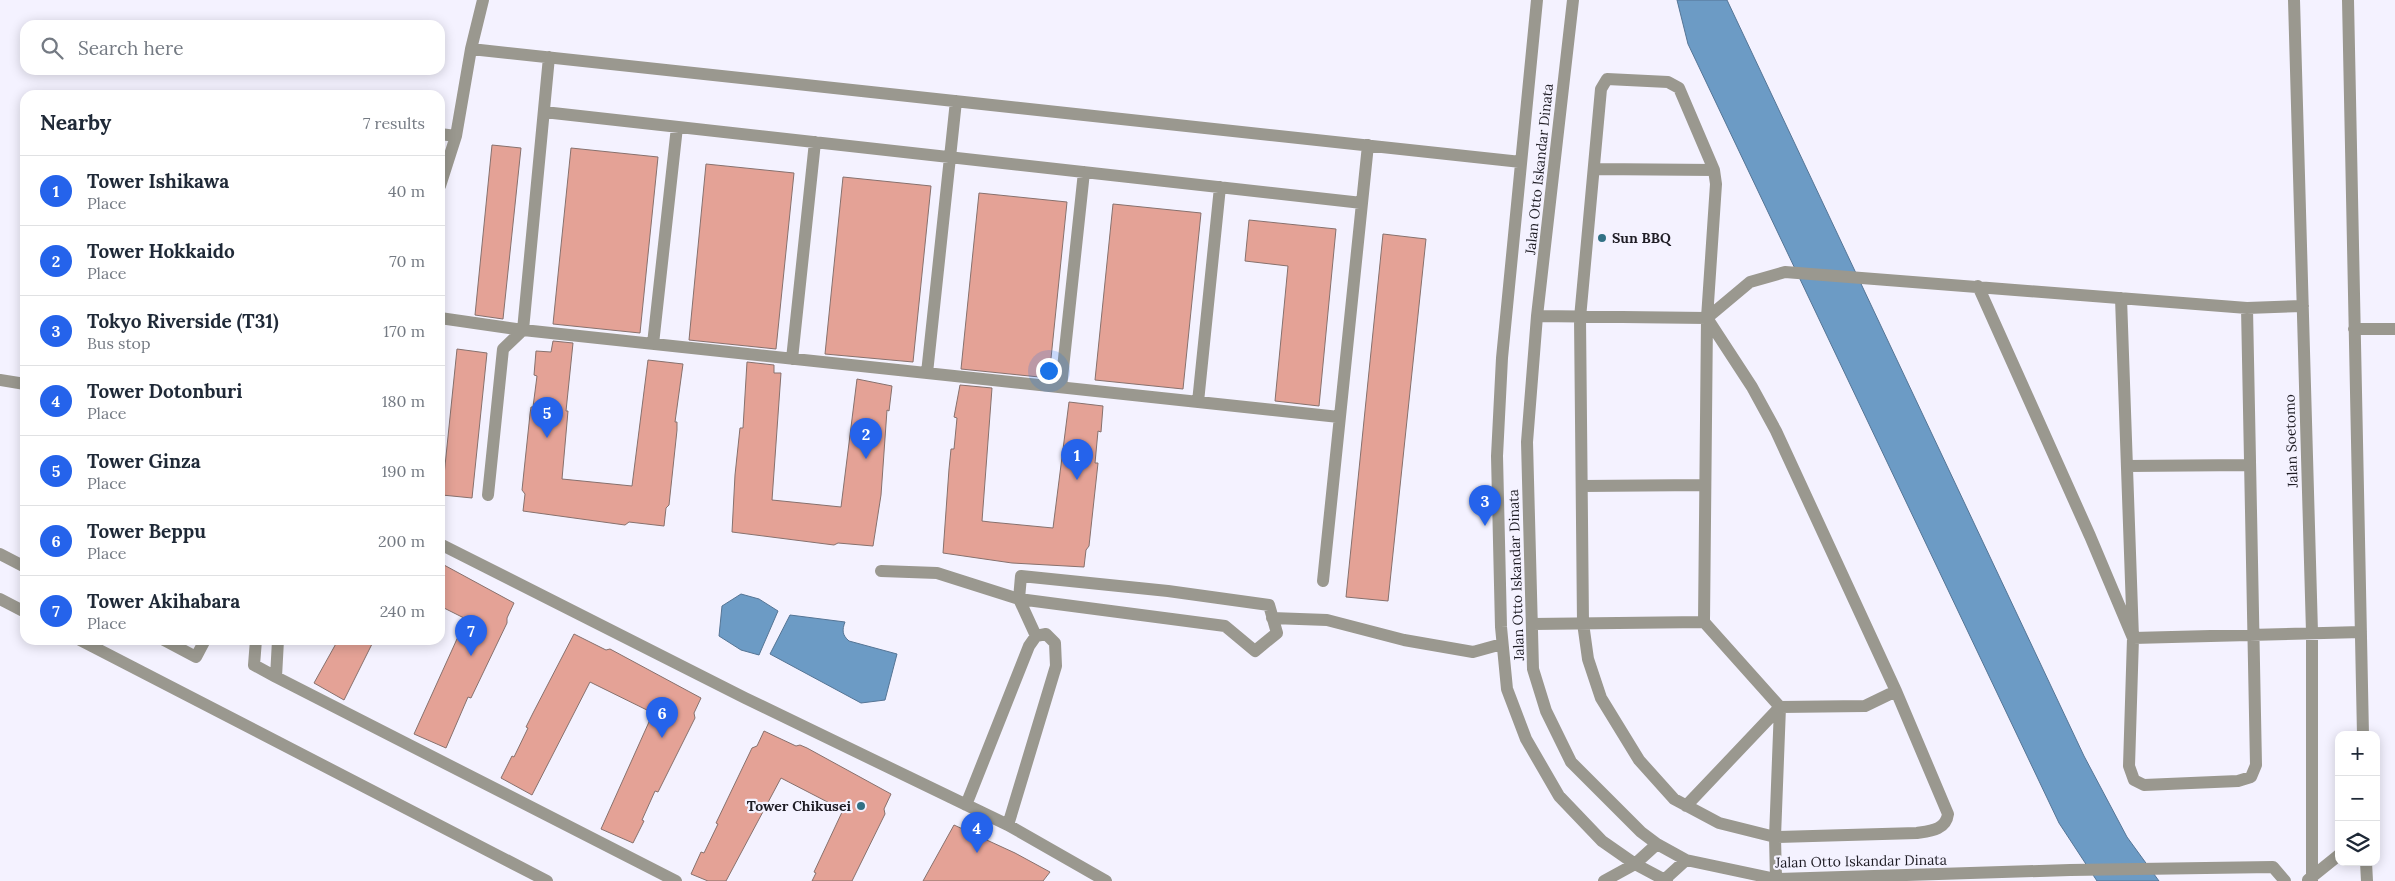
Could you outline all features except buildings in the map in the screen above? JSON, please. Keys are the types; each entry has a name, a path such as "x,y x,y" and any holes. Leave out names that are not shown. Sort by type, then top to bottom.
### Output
{"street":[{"path":"445,170 456,136 471,49 482,0"},
{"name":"Jalan Otto Iskandar Dinata","path":"1536,0 1502,358 1497,456 1502,644 1507,689 1526,739 1559,796 1602,841 1664,881"},
{"name":"Jalan Otto Iskandar Dinata","path":"1573,0 1538,316 1528,442 1534,669 1546,711 1571,762 1641,832 1657,844 1686,860 1776,879 2070,870 2273,867 2286,881"},
{"name":"Jalan Soetomo","path":"2294,0 2312,632 2311,880"},
{"path":"2348,0 2363,731"},
{"path":"471,49 1521,162"},
{"path":"488,495 503,349 524,330 549,57"},
{"path":"1707,318 1752,387 1776,431 1896,691 1948,814 1947,820 1937,830 1917,833 1775,837 1719,823 1674,799 1640,760 1601,698 1588,659 1583,623 1580,318 1601,89 1607,79 1668,82 1679,88 1714,170 1716,184 1707,318 1704,622 1780,707 1775,837 1776,879"},
{"path":"927,373 956,101"},
{"path":"544,112 1362,203"},
{"path":"653,344 677,127"},
{"path":"445,135 456,136"},
{"path":"792,359 815,142"},
{"path":"1322,581 1368,146"},
{"path":"1594,169 1714,170"},
{"path":"1061,387 1084,172"},
{"path":"1198,402 1220,187"},
{"path":"1538,316 1580,318 1707,318 1750,282 1785,272 2247,308 2303,306"},
{"path":"1978,286 2090,536 2133,638"},
{"path":"2121,298 2133,638 2129,766 2134,780 2144,785 2238,781 2251,777 2256,764 2247,308"},
{"path":"445,319 524,330 1339,417"},
{"path":"2354,329 2395,329"},
{"path":"0,380 20,383"},
{"path":"2127,466 2250,465"},
{"path":"1582,486 1705,485"},
{"path":"445,547 745,698 1008,826 1106,881"},
{"path":"0,554 20,565"},
{"path":"881,570 937,573 1019,599 1225,626 1254,651 1277,633 1269,605 1168,591 1021,576 1019,599 1036,636"},
{"path":"0,599 20,609"},
{"path":"1272,618 1327,620 1404,640 1473,652 1502,644"},
{"path":"1532,624 1704,622"},
{"path":"2133,638 2254,633 2361,632"},
{"path":"966,805 1029,646 1036,636 1046,634 1055,643 1056,666 1008,826"},
{"path":"90,645 547,881"},
{"path":"174,645 196,656 202,645"},
{"path":"256,645 254,665 676,881"},
{"path":"276,677 278,645"},
{"path":"1686,806 1780,707 1865,706 1896,691"},
{"path":"1604,881 1635,864 1657,844"},
{"path":"2311,880 2335,859"},
{"path":"1664,881 1686,860"},
{"path":"2366,866 2366,881"}],"water":[{"path":"1677,0 1727,0 2084,756 2127,837 2159,881 2097,881 2059,823 1688,44"},
{"path":"741,594 759,599 778,611 759,655 741,650 719,636 722,606"},
{"path":"790,615 845,622 843,632 849,641 897,654 885,700 861,703 770,654"}],"place":[{"name":"Sun BBQ","path":"1602,238"},
{"name":"Tower Ginza","path":"547,438"},
{"name":"Tower Hokkaido","path":"866,459"},
{"name":"Tower Ishikawa","path":"1077,480"},
{"name":"Tokyo Riverside (T31)","path":"1485,526"},
{"name":"Tower Akihabara","path":"471,656"},
{"name":"Tower Beppu","path":"662,738"},
{"name":"Tower Chikusei","path":"861,806"},
{"name":"Tower Dotonburi","path":"977,853"}]}
